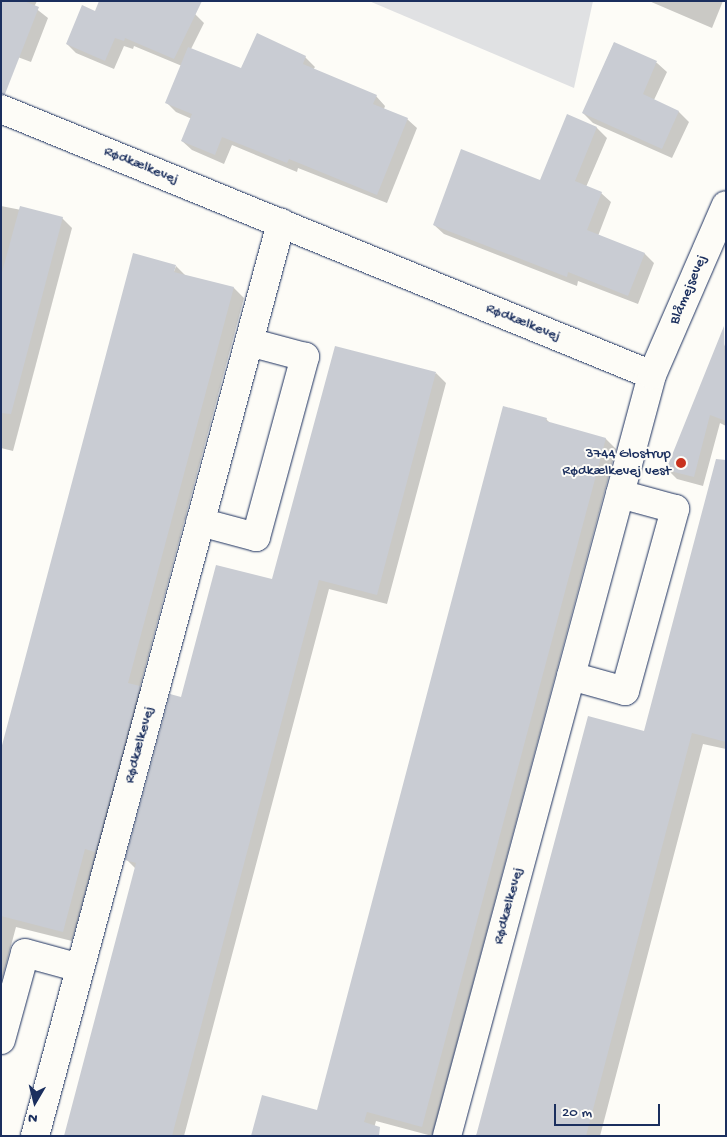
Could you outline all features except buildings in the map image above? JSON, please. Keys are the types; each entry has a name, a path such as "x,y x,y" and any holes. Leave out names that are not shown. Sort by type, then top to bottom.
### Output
{"street":[{"name":"Rødkælkevej","path":"1,109 652,375 447,1136"},
{"name":"Blåmejsevej","path":"652,375 726,205"},
{"name":"Rødkælkevej","path":"35,1136 280,223"},
{"path":"200,522 256,537 305,357 249,342"},
{"path":"571,676 625,691 675,509 620,494"},
{"path":"1,1040 24,953 80,968"}],"shaded area":[{"path":"369,1 593,1 574,88"}],"place":[{"name":"3744 Glostrup Rødkælkevej vest","path":"681,463"}]}
